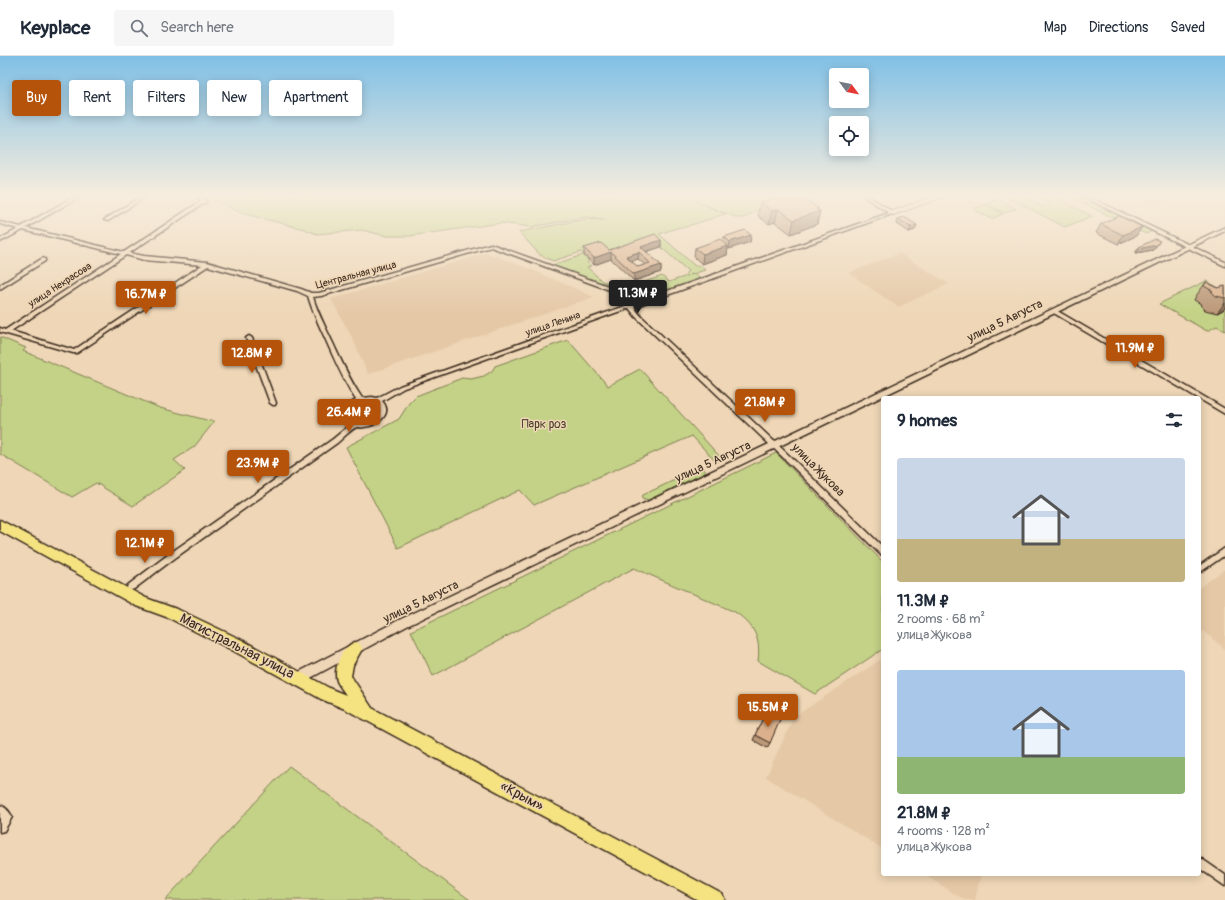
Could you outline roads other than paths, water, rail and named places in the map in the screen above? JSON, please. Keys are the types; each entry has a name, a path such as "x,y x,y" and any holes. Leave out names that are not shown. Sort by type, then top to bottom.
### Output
{"highway":[{"name":"Магистральная улица","path":"0,517 131,587 174,614 299,678"},
{"name":"Магистральная улица","path":"0,525 141,602 174,614"},
{"path":"355,649 347,660 343,676 344,681 369,715"},
{"name":"«Крым»","path":"299,678 346,708 704,900"},
{"name":"«Крым»","path":"326,694 369,715 716,900"}],"street":[{"path":"0,241 10,235"},
{"name":"Центральная улица","path":"48,235 153,260 207,264 299,290 310,295 319,295 354,286 491,245 628,295 631,307"},
{"name":"улица Некрасова","path":"6,332 153,235"},
{"name":"улица Ленина","path":"377,401 402,388 831,235"},
{"path":"1166,235 1225,264"},
{"name":"улица 5 Августа","path":"299,678 403,623 1212,235"},
{"path":"0,287 43,260"},
{"path":"0,330 75,352 207,264"},
{"path":"310,295 330,344 352,390 360,401"},
{"name":"улица Жукова","path":"631,307 638,316 775,446 881,550"},
{"path":"1054,311 1198,396"},
{"path":"249,338 273,403"},
{"path":"1201,398 1225,412"},
{"path":"372,399 377,401 382,404 384,408 384,413 381,418 369,425 355,425 349,423 346,418 348,409 360,401 372,399"},
{"path":"131,587 335,441 355,425"},
{"path":"1201,569 1225,551"},
{"path":"0,810 7,817 0,827"},
{"path":"1201,863 1225,881"}],"park label":[{"name":"Парк роз","path":"544,424"}]}
